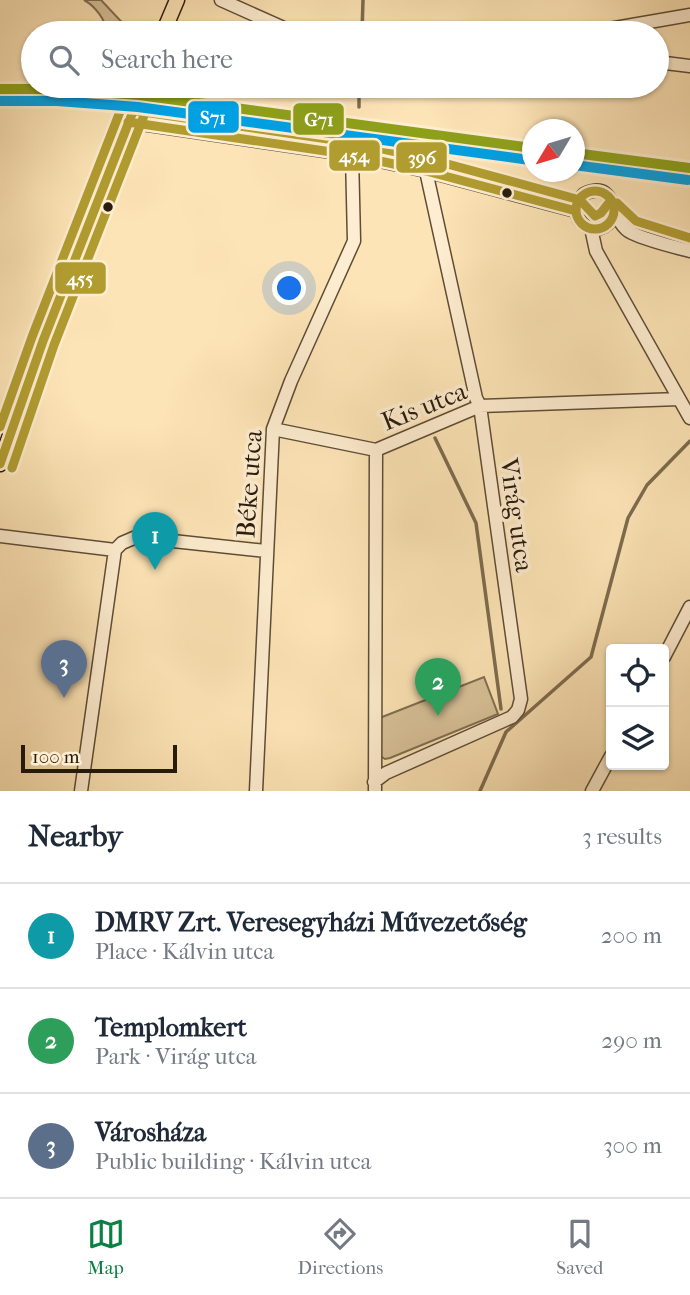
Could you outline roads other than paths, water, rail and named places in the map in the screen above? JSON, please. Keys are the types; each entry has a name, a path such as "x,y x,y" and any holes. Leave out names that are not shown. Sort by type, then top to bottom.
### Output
{"main road":[{"path":"168,21 177,0"},
{"path":"0,464 43,341 138,98"}],"street":[{"path":"221,0 268,21"},
{"path":"655,21 690,15"},
{"path":"669,63 690,66"},
{"path":"128,122 352,155 426,171 576,211"},
{"name":"Béke utca","path":"256,791 273,429 291,381 354,241 352,155"},
{"name":"Virág utca","path":"375,786 386,773 512,717 518,710 521,699 480,406 476,398 426,171"},
{"path":"597,190 609,196 615,208 614,215 608,225 591,229 581,222 576,211 584,194 597,190"},
{"path":"614,215 629,232 690,251"},
{"path":"591,229 596,251 690,418"},
{"name":"Kis utca","path":"273,429 376,450 480,406 679,399"},
{"path":"375,786 376,450"},
{"path":"0,536 115,550"},
{"path":"81,791 115,550 122,543 136,537 266,551"},
{"path":"669,647 690,607"},
{"path":"593,791 606,766"}],"waterway":[{"path":"362,21 363,0"},
{"path":"359,98 359,107"},
{"path":"435,438 476,523 501,709"},
{"path":"506,732 591,657 628,518 647,485 690,441"},
{"path":"480,791 506,732"}],"place":[{"name":"DMRV Zrt. Veresegyházi Művezetőség","path":"155,570"},
{"name":"Városháza","path":"64,698"},
{"name":"Templomkert","path":"438,716"}]}
